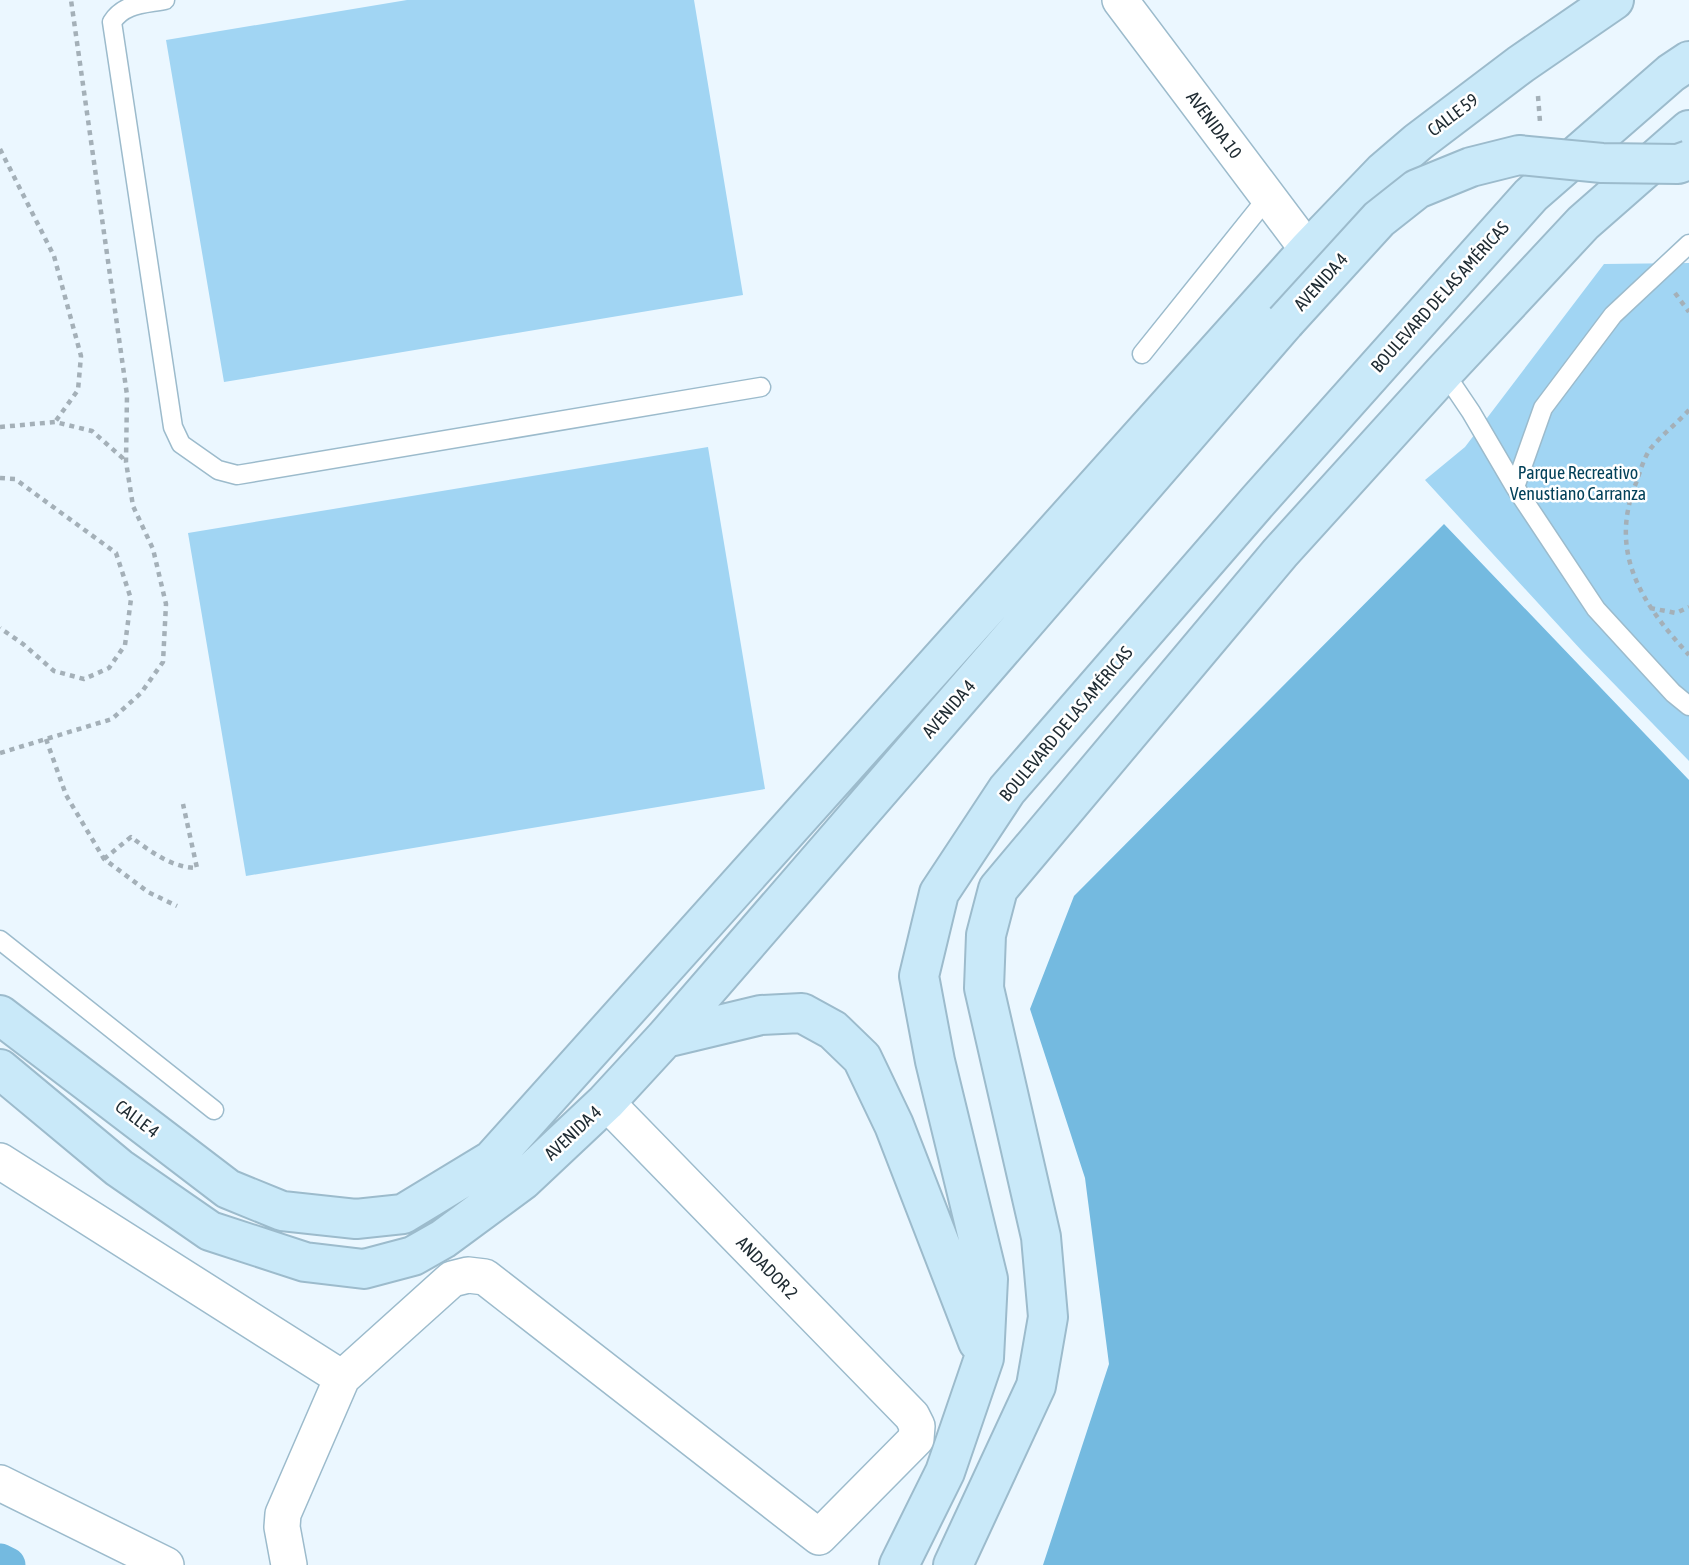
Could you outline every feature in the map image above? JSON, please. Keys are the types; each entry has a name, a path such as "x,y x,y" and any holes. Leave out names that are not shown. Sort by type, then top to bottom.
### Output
{"main road":[{"name":"CALLE 59","path":"1308,250 1382,173 1418,142 1521,64 1614,0"},
{"name":"BOULEVARD DE LAS AMÉRICAS","path":"899,1565 944,1472 984,1358 988,1279 935,1061 919,976 939,893 1007,790 1258,501 1531,195 1671,73 1689,61"},
{"path":"953,1565 1036,1386 1048,1317 1041,1237 984,988 986,935 998,889 1280,553 1444,372 1583,223 1689,130"},
{"name":"AVENIDA 4","path":"0,1069 119,1168 210,1231 304,1262 364,1269 413,1256 443,1239 523,1180 606,1102 665,1038 1285,322 1379,219 1417,189 1471,167 1519,155 1602,163 1678,164 1689,160"},
{"name":"AVENIDA 4","path":"282,1211 356,1219 403,1214 492,1160 1308,250"},
{"path":"665,1038 761,1015 802,1013 833,1030 862,1058 894,1125 984,1358"},
{"name":"CALLE 4","path":"0,1014 228,1189 282,1211"}],"street":[{"name":"AVENIDA 10","path":"1126,2 1308,250"},
{"name":"ANDADOR 2","path":"342,1378 452,1279 468,1275 485,1277 819,1537 916,1439 916,1426 912,1416 606,1102"},
{"path":"0,1161 342,1378 284,1514 282,1527 289,1565"},
{"path":"0,1483 166,1565"}],"lane":[{"path":"165,0 129,6 117,13 112,22 173,427 181,444 218,470 237,475 761,387"},
{"path":"1142,354 1268,197"},
{"path":"1515,487 1543,408 1613,315 1689,244"},
{"path":"1444,372 1515,487 1596,609 1689,706"},
{"path":"0,940 214,1110"}],"path":[{"path":"0,753 111,719 141,693 163,662 166,604 153,550 133,506 126,462 127,395 71,0"},
{"path":"0,149 54,256 81,356 78,390 55,422"},
{"path":"1689,410 1649,450 1629,500 1624,531 1631,570 1650,608 1689,655"},
{"path":"0,427 55,422 92,431 126,462"},
{"path":"0,478 15,479 116,553 131,599 125,645 109,668 84,679 54,671 0,628"},
{"path":"1650,608 1676,613 1689,607"},
{"path":"46,739 66,795 104,859 148,892 177,906"},
{"path":"104,859 131,837 156,856 189,868 197,868 183,804"}],"green space":[{"path":"407,0 694,0 743,295 224,382 166,40"},
{"name":"Parque Recreativo Venustiano Carranza","path":"1689,263 1689,761 1582,651 1425,480 1465,447 1604,264"},
{"path":"708,447 765,789 246,876 188,533"}],"shaded area":[{"path":"1444,524 1689,780 1689,1565 1043,1565 1109,1364 1085,1178 1030,1009 1074,896"}],"waterway":[{"path":"0,1561 8,1565"}]}
